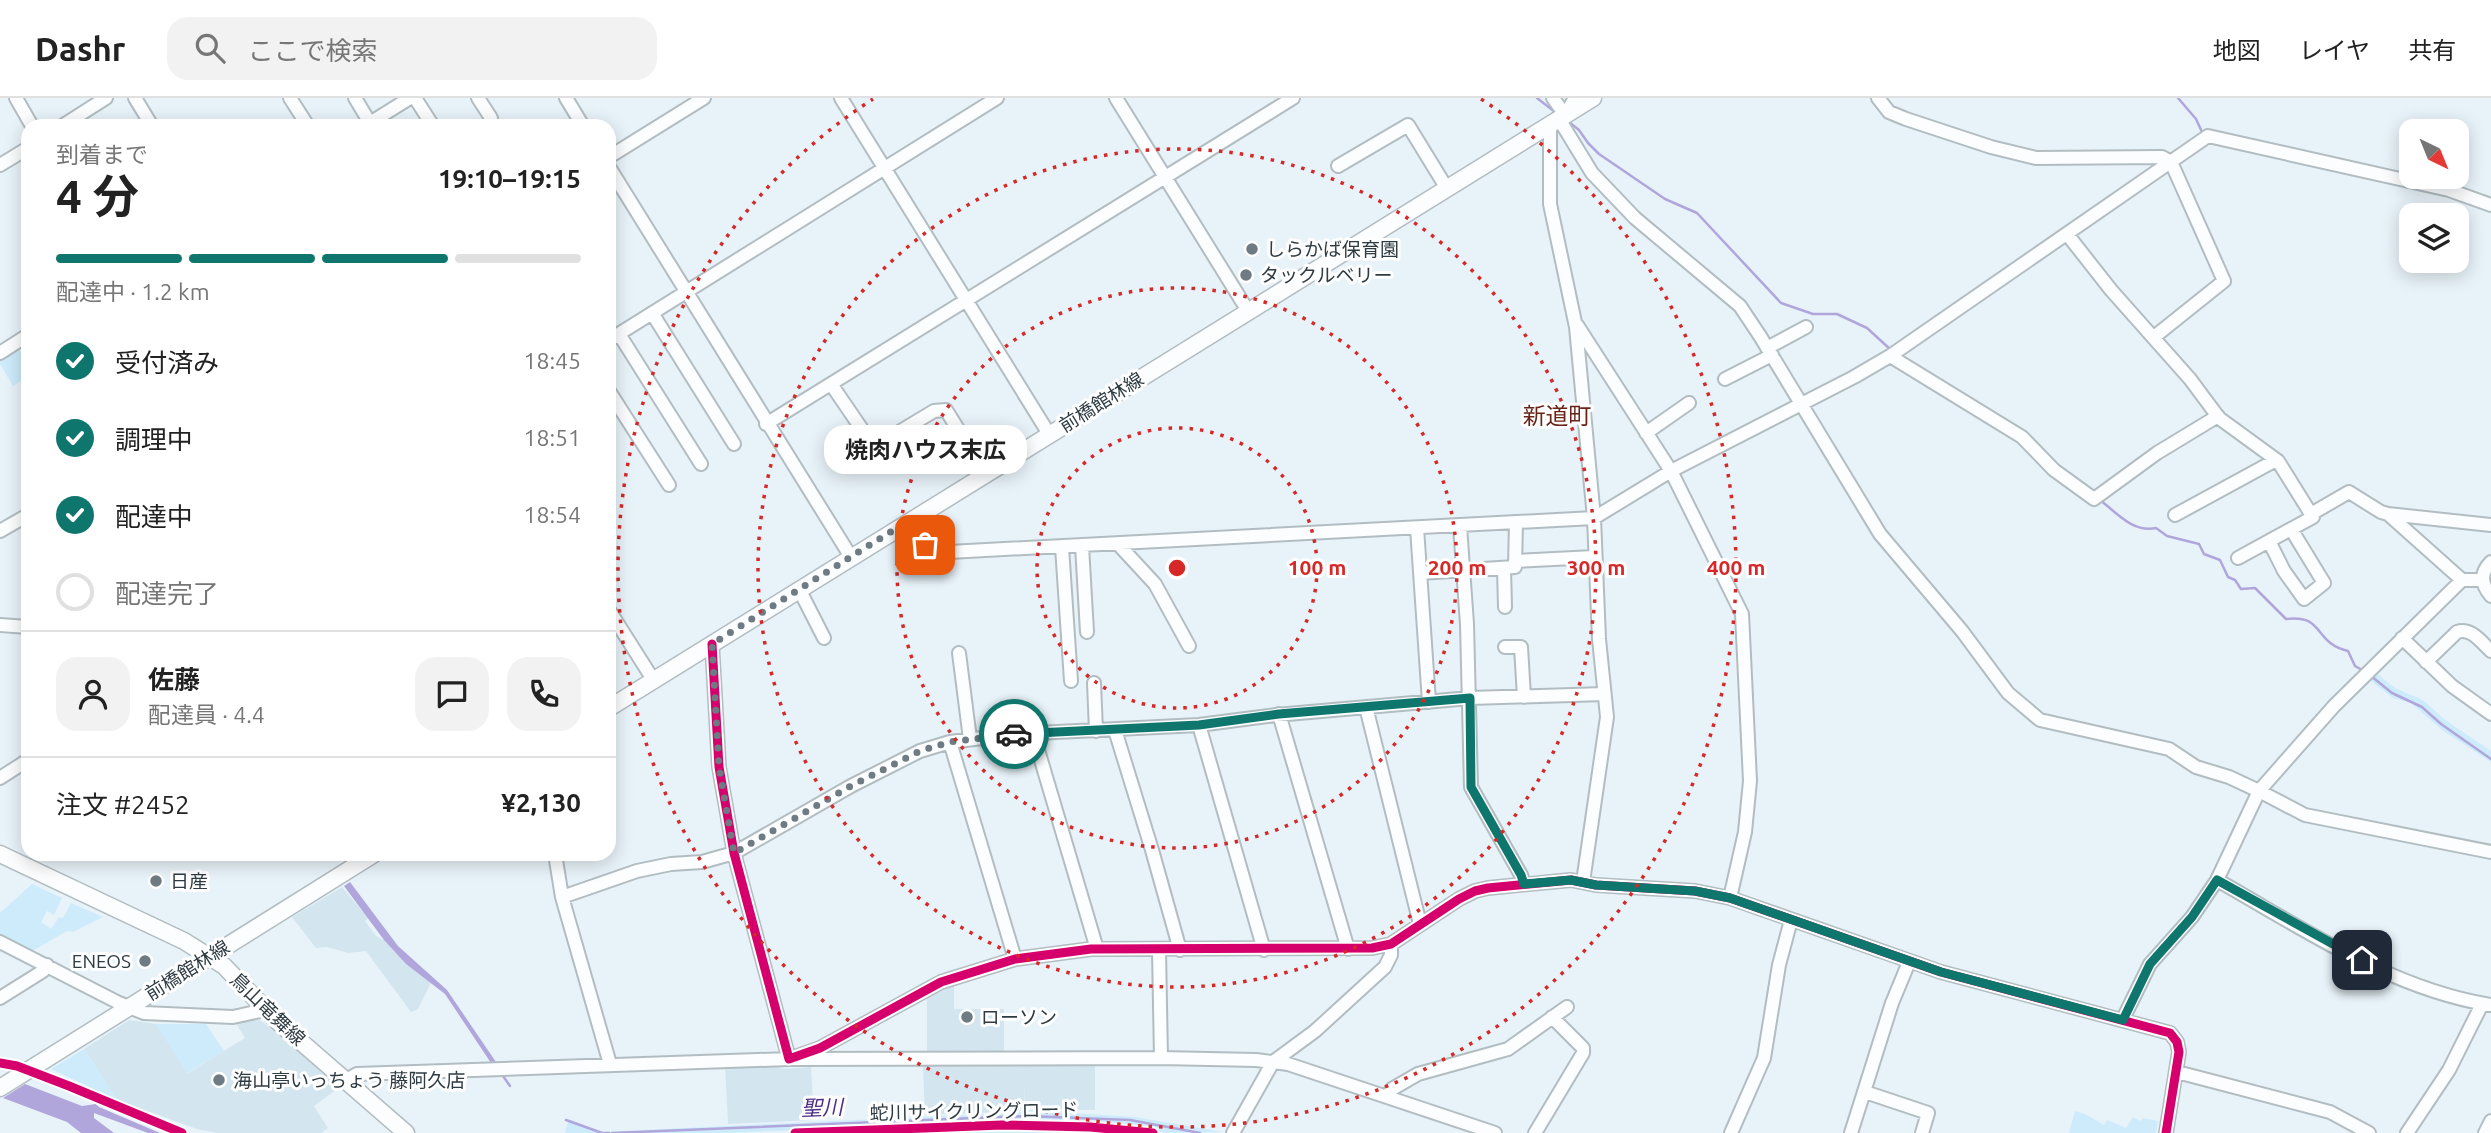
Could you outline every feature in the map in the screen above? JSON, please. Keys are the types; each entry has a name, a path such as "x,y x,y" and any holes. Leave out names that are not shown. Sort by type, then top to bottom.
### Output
{"main road":[{"name":"前橋館林線","path":"616,704 1593,98"},
{"name":"鳥山竜舞線","path":"0,854 184,941 210,956 231,972 265,1010 406,1133"},
{"name":"前橋館林線","path":"0,1088 363,861"}],"street":[{"path":"16,98 28,119"},
{"path":"73,119 106,98"},
{"path":"135,98 148,119"},
{"path":"355,98 366,119"},
{"path":"376,119 410,98"},
{"path":"415,98 428,119"},
{"path":"478,98 491,118"},
{"path":"566,98 579,119"},
{"path":"616,153 704,98"},
{"path":"841,98 1049,434"},
{"path":"616,336 997,98"},
{"path":"1116,98 1248,311"},
{"path":"766,424 1293,98"},
{"path":"1553,98 1558,119 1550,204 1575,322 1594,517 1594,557 1607,717 1583,882"},
{"path":"1558,119 1575,98"},
{"path":"1878,98 1889,112 1906,119 1991,147 2036,158 2162,157 2171,162 2224,281 2154,337"},
{"path":"297,100 305,119"},
{"path":"1558,119 1592,173 1635,218 1740,306 1880,534 1962,631 2008,693 2040,720 2169,749 2196,767 2229,777 2305,815 2491,852"},
{"path":"1338,166 1408,125 1446,187"},
{"path":"892,531 902,537 949,552 1082,547 1594,517 1671,471 1890,356 2208,136 2414,181 2491,205"},
{"path":"0,165 21,152"},
{"path":"616,178 851,558"},
{"path":"2067,234 2218,416 2276,460 2313,517 2238,558"},
{"path":"652,313 734,444"},
{"path":"1575,322 1671,471 1742,614 1750,781 1745,832 1730,898"},
{"path":"1725,379 1805,327"},
{"path":"0,353 21,340"},
{"path":"616,340 701,464"},
{"path":"1890,356 2022,437 2054,470 2094,499 2158,453 2218,416"},
{"path":"831,384 874,447 934,411 946,410 986,474"},
{"path":"616,402 669,485"},
{"path":"1646,433 1689,403"},
{"path":"2175,515 2276,460"},
{"path":"2311,514 2349,492 2388,514 2491,524"},
{"path":"2388,514 2462,580 2483,580"},
{"path":"0,531 21,519"},
{"path":"1505,607 1516,522"},
{"path":"1460,526 1465,571 1471,787 1524,884"},
{"path":"1418,528 1429,702"},
{"path":"2269,541 2284,571 2304,599 2324,583 2291,529"},
{"path":"1118,544 1155,584 1189,646"},
{"path":"1062,547 1070,681"},
{"path":"1082,547 1087,632"},
{"path":"1420,573 1465,571 1594,557"},
{"path":"2491,562 2484,571 2483,580 2491,596"},
{"path":"2123,1020 2150,964 2192,917 2217,880 2259,791 2333,706 2462,580"},
{"path":"799,589 824,638"},
{"path":"616,621 654,681"},
{"path":"0,625 21,626"},
{"path":"2426,662 2462,630 2470,632 2491,650"},
{"path":"2402,638 2452,686 2491,714"},
{"path":"712,644 719,767 734,853 789,1059"},
{"path":"1505,646 1521,647 1524,697"},
{"path":"959,653 970,739"},
{"path":"1094,683 1096,731"},
{"path":"562,897 637,872 671,864 702,862 734,853 851,786 920,751 950,742 1033,733 1199,725 1279,714 1470,698 1604,694"},
{"path":"1366,707 1420,924"},
{"path":"1279,714 1348,949"},
{"path":"1199,725 1264,950"},
{"path":"1115,730 1180,950"},
{"path":"1033,733 1097,949"},
{"path":"950,742 1015,959"},
{"path":"0,778 21,767"},
{"path":"556,861 562,897 610,1064"},
{"path":"789,1059 820,1048 941,982 1015,959 1097,949 1372,948 1391,944 1475,891 1571,880 1596,885 1695,891 1730,898 1941,972 2170,1033 2175,1037 2179,1052 2166,1133"},
{"path":"2217,880 2328,943 2391,975 2427,990 2486,1005 2449,1070 2407,1133"},
{"path":"1731,1133 1764,1058 1779,965 1791,920"},
{"path":"0,942 128,1008 144,1013 233,1017 265,1010"},
{"path":"1233,1133 1273,1062 1314,1031 1385,967 1391,955 1391,944"},
{"path":"1159,950 1161,1058"},
{"path":"1851,1133 1892,1003 1909,961"},
{"path":"0,998 43,971 47,965"},
{"path":"1387,1097 1392,1089 1426,1071 1508,1049 1567,1007"},
{"path":"1535,1133 1583,1053 1583,1048 1552,1017"},
{"path":"346,1080 357,1074 789,1059 1161,1058 1273,1062 1288,1064 1495,1133"},
{"path":"2177,1073 2330,1112 2369,1133"},
{"path":"1865,1092 1928,1113 1922,1133"},
{"path":"2485,1133 2491,1121"}],"shaded area":[{"path":"16,344 21,352 21,381 13,386 0,364 0,355"},
{"path":"2375,672 2395,688 2423,700 2444,719 2491,751 2491,762 2442,730 2411,703 2393,698 2367,678"},
{"path":"350,882 398,946 447,990 496,1062 491,1063 445,994 406,964 384,940 344,886"},
{"path":"32,884 62,898 54,915 47,911 41,922 51,929 59,917 63,918 71,903 103,917 73,932 67,931 29,953 0,939 0,913"},
{"path":"342,887 368,918 365,921 376,936 384,940 406,964 431,983 418,1009 411,1012 366,951 348,953 327,947 316,948 292,917"},
{"name":"ローソン","path":"954,985 954,1009 1004,1009 1004,1054 927,1054 927,997"},
{"name":"海山亭いっちょう 藤阿久店","path":"129,1020 156,1024 188,1073 245,1038 236,1023 260,1020 341,1086 314,1106 328,1128 321,1133 217,1133 197,1129 117,1100 84,1049"},
{"path":"156,1024 206,1024 224,1051 187,1073"},
{"path":"84,1049 117,1100 51,1069"},
{"path":"770,1065 783,1069 811,1067 814,1120 728,1124 725,1066"},
{"path":"923,1066 1095,1066 1095,1110 1025,1109 1025,1084 1024,1111 925,1115"},
{"path":"25,1084 82,1106 96,1104 160,1133 148,1133 94,1113 94,1118 114,1133 81,1133 67,1122 3,1098"},
{"path":"1024,1110 1135,1117 1223,1132 1166,1133 1127,1126 1026,1122 722,1133 565,1133 569,1119 603,1132"},
{"path":"2075,1111 2104,1125 2107,1120 2126,1128 2133,1117 2141,1121 2143,1118 2158,1121 2156,1133 2069,1133"},
{"path":"1064,1128 1130,1133 863,1133"}],"waterway":[{"path":"1537,98 1555,112"},
{"path":"2178,98 2196,119 2202,132"},
{"path":"1569,122 1599,154 1665,199 1697,213 1781,303 1813,314 1837,314 1867,328 1891,350"},
{"path":"2100,500 2133,525 2156,528 2167,536 2199,544 2204,554 2220,560 2228,577 2235,580 2241,589 2255,588 2286,619 2298,619 2314,625 2329,642 2348,651 2355,666 2362,670"},
{"path":"2371,676 2392,693 2422,707 2441,724 2491,759"},
{"name":"聖川","path":"503,1076 510,1086"},
{"name":"聖川","path":"612,1133 1027,1116 1130,1120 1200,1133"},
{"name":"聖川","path":"566,1120 609,1133"}],"cycle path":[{"path":"712,644 719,767 734,853 789,1059 820,1048 941,982 1015,959 1091,949 1372,948 1391,944 1475,891 1571,880 1596,885 1695,891 1730,898 1941,972 2170,1033 2177,1042 2179,1052 2166,1133"},
{"path":"0,1063 17,1066 182,1133"},
{"name":"蛇川サイクリングロード","path":"795,1133 1002,1125 1090,1127 1153,1133"}],"way so far":[{"path":"925,545 892,531 712,644 719,767 734,853 851,786 920,751 950,742 1014,734"}],"place":[{"name":"しらかば保育園","path":"1252,249"},
{"name":"タックルベリー","path":"1246,275"},
{"name":"焼肉ハウス末広","path":"925,545"},
{"name":"日産","path":"156,881"},
{"name":"ENEOS","path":"145,961"},
{"name":"ローソン","path":"967,1017"},
{"name":"海山亭いっちょう 藤阿久店","path":"219,1080"}],"district":[{"name":"新道町","path":"1557,416"}],"route":[{"path":"1014,734 1199,725 1279,714 1470,698 1471,787 1524,884 1571,880 1596,885 1695,891 1730,898 1941,972 2123,1020 2150,964 2192,917 2217,880 2362,960"}]}
